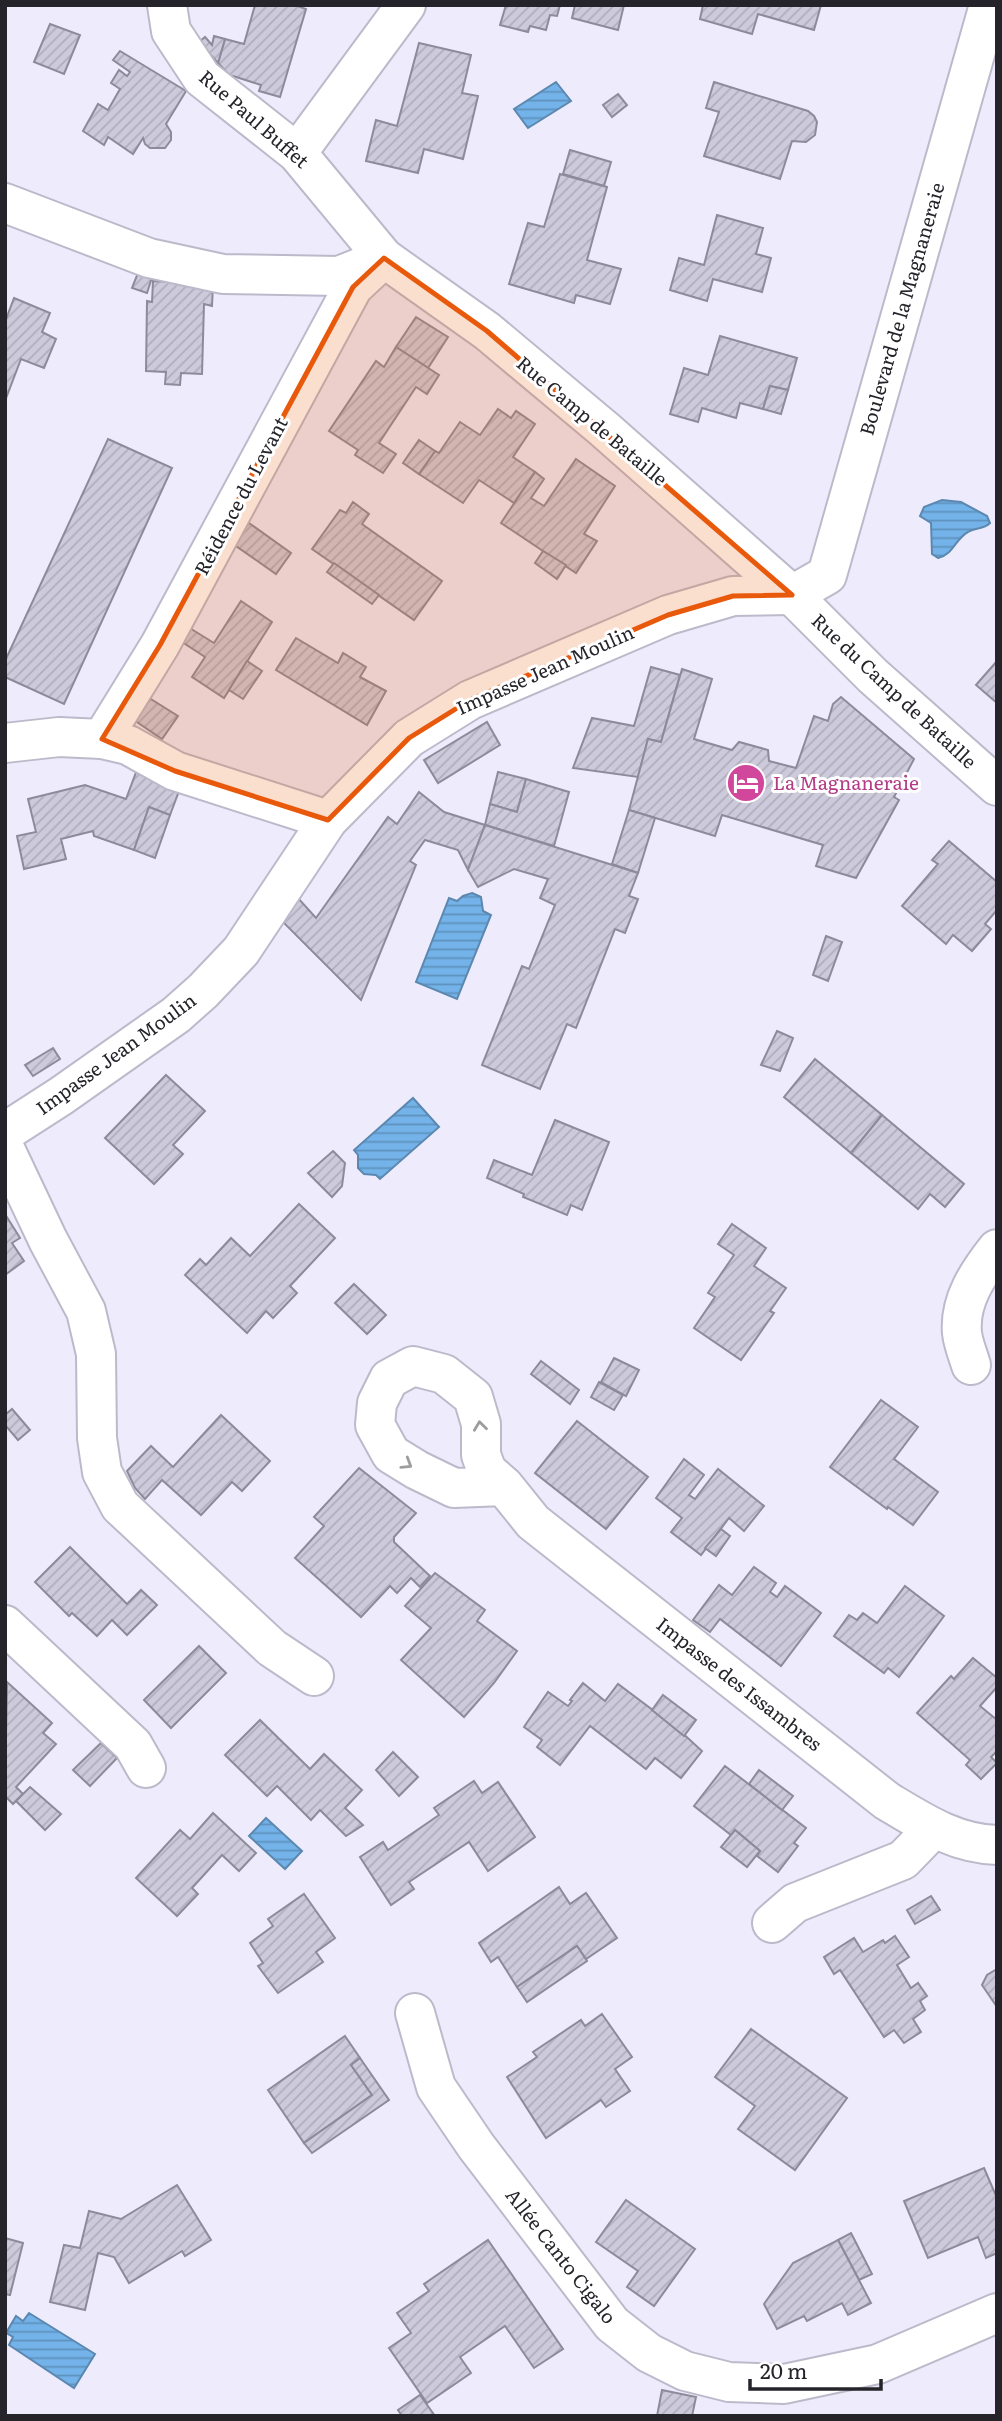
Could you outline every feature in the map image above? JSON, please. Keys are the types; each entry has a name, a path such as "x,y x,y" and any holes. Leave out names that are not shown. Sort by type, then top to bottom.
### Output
{"street":[{"name":"Rue Paul Buffet","path":"167,5 171,31 202,78 298,153 384,258"},
{"path":"298,153 406,5"},
{"name":"Boulevard de la Magnaneraie","path":"792,595 827,575 989,5"},
{"path":"5,203 149,258 223,274 339,276 384,258"},
{"name":"Rue Camp de Bataille","path":"384,258 487,331 604,429 792,595"},
{"name":"Réidence du Levant","path":"102,739 160,645 353,287 384,258"},
{"name":"Rue du Camp de Bataille","path":"792,595 873,676 997,786"},
{"name":"Impasse Jean Moulin","path":"5,1132 176,1016 203,991 241,951 328,820 409,738 470,700 668,615 733,596 792,595"},
{"path":"5,743 59,737 102,739 128,745 175,771 328,820"},
{"path":"5,1149 48,1240 86,1311 96,1354 97,1438 102,1472 120,1506 272,1648 314,1676"},
{"path":"971,1365 962,1334 965,1303 981,1270 997,1249"},
{"name":"Impasse des Issambres","path":"503,1486 533,1522 887,1801 956,1839 997,1844"},
{"path":"5,1625 133,1745 146,1768"},
{"path":"772,1923 795,1903 903,1860 934,1828"},
{"name":"Allée Canto Cigalo","path":"415,2013 436,2088 476,2146 612,2324 649,2353 685,2371 729,2382 784,2384 878,2364 997,2314"}],"highlighted area":[{"path":"384,258 487,331 792,595 733,596 668,615 470,700 409,738 328,820 175,771 102,739 160,645 353,287"}],"water":[{"path":"556,82 571,101 528,128 514,109"},
{"path":"942,500 961,502 987,516 990,523 968,532 948,553 938,558 932,554 931,523 920,516 924,507"},
{"path":"472,893 481,897 483,911 491,915 457,999 416,982 449,898 457,901"},
{"path":"413,1098 439,1127 380,1179 376,1175 364,1174 358,1168 358,1155 354,1150"},
{"path":"266,1818 302,1851 285,1869 249,1836"},
{"path":"29,2313 95,2354 74,2388 9,2345 13,2337 6,2333 16,2316 23,2321"}],"building":[{"path":"255,5 295,5 306,9 280,97 259,91 261,85 233,76 232,78 218,63 225,39 244,44"},
{"path":"506,5 560,5 557,16 550,15 546,30 530,26 528,32 500,25"},
{"path":"575,5 624,5 618,30 572,18"},
{"path":"703,5 821,5 814,30 758,14 752,34 700,19"},
{"path":"50,24 80,35 64,74 34,62"},
{"path":"214,36 225,39 218,63 199,42 205,37 212,45"},
{"path":"419,43 471,55 462,93 478,96 463,159 424,149 418,173 366,161 376,120 397,126"},
{"path":"120,51 186,91 166,124 171,132 171,140 165,148 150,148 143,138 133,154 108,137 104,145 83,131 98,104 108,110 120,89 111,83 119,70 127,76 130,72 113,60"},
{"path":"714,82 808,111 814,116 817,122 815,135 806,142 792,141 780,179 704,156 719,112 706,108"},
{"path":"618,94 627,105 612,117 603,105"},
{"path":"570,150 611,162 604,186 563,174"},
{"path":"560,174 607,187 587,260 621,269 610,304 576,295 574,303 509,284 528,223 544,227"},
{"path":"717,215 763,228 756,254 771,258 762,292 713,279 707,301 670,290 679,258 704,265"},
{"path":"140,268 154,271 147,293 132,288"},
{"path":"153,281 213,284 212,306 204,304 202,374 181,373 180,385 165,384 166,372 146,371 147,301 152,302"},
{"path":"14,298 50,313 42,332 56,339 44,368 21,359 5,401 5,322"},
{"path":"416,317 448,337 428,368 396,347"},
{"path":"720,336 797,358 788,390 770,386 763,409 740,403 736,418 702,408 698,422 670,414 684,368 708,375"},
{"path":"396,347 439,375 427,394 416,387 379,443 396,454 383,473 355,455 358,450 329,431 376,361 384,367"},
{"path":"770,386 788,390 781,414 763,409"},
{"path":"498,409 511,418 516,411 535,424 513,457 535,472 514,503 479,480 463,503 419,474 435,451 439,453 460,422 480,435"},
{"path":"108,439 172,468 64,704 5,677 5,661"},
{"path":"419,440 435,451 419,474 403,463"},
{"path":"576,459 615,486 584,534 597,541 576,573 501,523 535,472 544,479 531,498 544,506"},
{"path":"353,502 369,514 362,524 442,581 414,620 312,549 340,510 346,513"},
{"path":"249,523 291,553 276,574 233,544"},
{"path":"543,551 566,565 557,579 535,563"},
{"path":"334,563 379,595 372,604 327,572"},
{"path":"241,601 272,622 224,698 192,677 205,657 179,640 188,627 214,643"},
{"path":"296,638 338,663 343,653 366,667 360,677 386,691 367,725 276,670"},
{"path":"247,661 262,671 243,699 229,690"},
{"path":"997,661 997,703 976,685"},
{"path":"651,667 680,675 661,742 648,739 638,777 573,768 592,718 634,726"},
{"path":"682,669 712,679 694,739 732,750 739,742 768,750 769,761 796,768 814,716 828,721 833,704 841,697 914,759 894,797 899,800 856,878 816,866 823,845 722,815 715,836 629,810 648,739 661,742"},
{"path":"146,696 178,716 162,739 131,718"},
{"path":"487,722 500,745 438,783 424,760"},
{"path":"138,767 182,783 170,815 149,807 134,850 94,836 93,831 61,839 66,859 24,869 17,836 36,832 28,799 85,785 126,799"},
{"path":"498,772 526,779 517,812 490,804"},
{"path":"526,779 569,792 554,846 485,825 490,804 517,812"},
{"path":"419,792 444,812 485,825 468,870 458,850 425,840 410,861 416,865 361,1000 281,920 298,898 316,918 388,817 397,824"},
{"path":"149,807 170,815 155,858 134,850"},
{"path":"629,810 655,818 638,873 612,864"},
{"path":"485,825 638,873 629,896 638,899 625,933 615,929 576,1028 567,1024 540,1089 482,1065 522,966 529,969 555,905 540,898 548,879 514,869 478,887 468,870"},
{"path":"949,841 997,882 997,910 985,924 991,929 972,951 953,935 946,944 902,906 938,864 932,860"},
{"path":"826,936 842,942 828,981 813,975"},
{"path":"777,1031 793,1038 780,1071 761,1065"},
{"path":"53,1048 60,1059 33,1076 25,1065"},
{"path":"815,1059 882,1115 851,1153 784,1097"},
{"path":"166,1075 205,1111 173,1145 183,1154 154,1184 105,1138"},
{"path":"882,1115 964,1184 945,1207 930,1194 918,1209 851,1153"},
{"path":"555,1120 609,1142 582,1210 571,1205 567,1215 523,1197 524,1194 487,1178 494,1160 532,1175"},
{"path":"333,1151 345,1163 342,1186 332,1197 308,1173"},
{"path":"299,1204 335,1238 290,1286 297,1293 273,1318 266,1311 247,1333 185,1275 200,1259 206,1265 231,1238 250,1256"},
{"path":"5,1214 20,1238 12,1243 24,1261 5,1275"},
{"path":"732,1224 766,1248 754,1266 786,1288 770,1311 774,1313 741,1360 694,1328 715,1297 708,1293 734,1255 718,1244"},
{"path":"354,1284 386,1315 367,1334 335,1303"},
{"path":"614,1358 639,1370 626,1396 601,1382"},
{"path":"541,1361 579,1390 570,1404 531,1374"},
{"path":"599,1382 623,1395 614,1410 591,1397"},
{"path":"881,1400 918,1427 894,1459 938,1492 913,1525 830,1467"},
{"path":"12,1409 30,1430 18,1440 5,1425 5,1415"},
{"path":"221,1415 270,1461 242,1491 232,1482 201,1515 162,1480 145,1499 135,1488 127,1471 151,1446 173,1467"},
{"path":"577,1421 648,1477 606,1529 535,1473"},
{"path":"684,1459 704,1475 689,1495 695,1499 718,1469 764,1506 744,1531 729,1518 701,1555 671,1532 682,1518 656,1498"},
{"path":"359,1468 416,1513 394,1537 394,1542 430,1576 420,1587 411,1578 397,1593 390,1586 361,1617 295,1558 324,1526 314,1517"},
{"path":"721,1529 730,1536 716,1556 705,1548"},
{"path":"70,1547 127,1604 141,1590 157,1605 127,1635 112,1620 97,1636 72,1613 69,1616 35,1582"},
{"path":"754,1567 776,1583 770,1592 777,1597 785,1586 821,1613 781,1666 720,1619 710,1632 693,1620 719,1585 732,1595"},
{"path":"435,1573 485,1610 477,1621 517,1651 494,1683 464,1717 401,1660 431,1628 405,1606"},
{"path":"905,1586 944,1616 899,1677 888,1668 884,1673 834,1636 849,1615 857,1620 863,1613 877,1623"},
{"path":"199,1646 226,1673 171,1728 144,1700"},
{"path":"973,1658 997,1678 997,1687 980,1706 997,1720 997,1751 991,1757 997,1763 981,1779 966,1765 970,1760 917,1713 951,1676 954,1679"},
{"path":"7,1682 52,1723 43,1733 56,1744 16,1787 23,1794 13,1804 5,1796"},
{"path":"583,1683 605,1701 618,1684 678,1729 702,1751 681,1778 655,1758 646,1769 590,1726 560,1765 537,1747 542,1740 524,1727 548,1692 568,1706"},
{"path":"663,1695 696,1720 684,1736 652,1710"},
{"path":"260,1720 310,1769 324,1754 362,1790 345,1808 363,1825 346,1836 320,1810 311,1820 277,1786 267,1796 225,1755"},
{"path":"101,1743 117,1758 90,1786 73,1770"},
{"path":"393,1752 418,1777 399,1796 376,1770"},
{"path":"725,1766 806,1828 794,1843 798,1846 778,1872 757,1856 760,1851 735,1830 731,1835 694,1806"},
{"path":"759,1770 793,1796 782,1810 749,1784"},
{"path":"474,1781 482,1793 498,1782 535,1837 488,1871 469,1842 409,1882 414,1889 391,1905 360,1857 383,1842 388,1850 439,1815 434,1808"},
{"path":"30,1787 61,1814 45,1830 16,1801"},
{"path":"213,1813 256,1853 239,1871 222,1855 192,1888 198,1894 177,1916 136,1878 180,1830 190,1839"},
{"path":"735,1830 760,1851 747,1867 721,1847"},
{"path":"559,1887 570,1904 586,1893 617,1938 586,1959 577,1946 517,1987 498,1957 491,1962 479,1943"},
{"path":"304,1894 335,1938 316,1952 323,1962 278,1993 258,1966 263,1963 250,1943 273,1926 268,1919"},
{"path":"931,1896 940,1910 915,1924 907,1910"},
{"path":"895,1936 909,1957 897,1965 911,1988 918,1983 927,1996 920,2001 925,2010 913,2019 921,2032 904,2043 894,2030 884,2037 840,1970 834,1974 824,1957 854,1938 863,1952"},
{"path":"577,1946 587,1961 527,2002 517,1987"},
{"path":"997,1969 997,2007 982,1985 987,1975"},
{"path":"602,2014 632,2057 615,2069 630,2091 606,2107 601,2100 546,2138 507,2077 537,2057 533,2052 581,2020 585,2026"},
{"path":"751,2029 847,2098 795,2170 738,2129 755,2106 715,2077"},
{"path":"345,2036 360,2058 351,2065 372,2095 304,2143 268,2090"},
{"path":"360,2058 389,2100 312,2153 304,2143 372,2095 351,2065"},
{"path":"984,2168 997,2198 997,2253 986,2258 978,2237 928,2258 904,2201"},
{"path":"177,2185 211,2240 185,2256 182,2251 129,2283 114,2257 98,2253 85,2310 50,2302 64,2245 80,2248 89,2211 121,2219"},
{"path":"626,2200 695,2249 654,2306 627,2287 638,2271 596,2242"},
{"path":"851,2233 872,2274 859,2280 838,2240"},
{"path":"5,2238 23,2243 10,2295 5,2294"},
{"path":"488,2240 563,2349 534,2368 505,2326 460,2357 471,2373 427,2403 389,2348 411,2333 397,2313 429,2291 424,2284"},
{"path":"838,2240 871,2303 848,2315 842,2303 807,2321 804,2316 777,2329 764,2304 793,2263"},
{"path":"662,2390 696,2397 692,2416 657,2416"},
{"path":"420,2395 435,2416 402,2416 398,2410"}],"place":[{"name":"La Magnaneraie","path":"746,783"}]}
